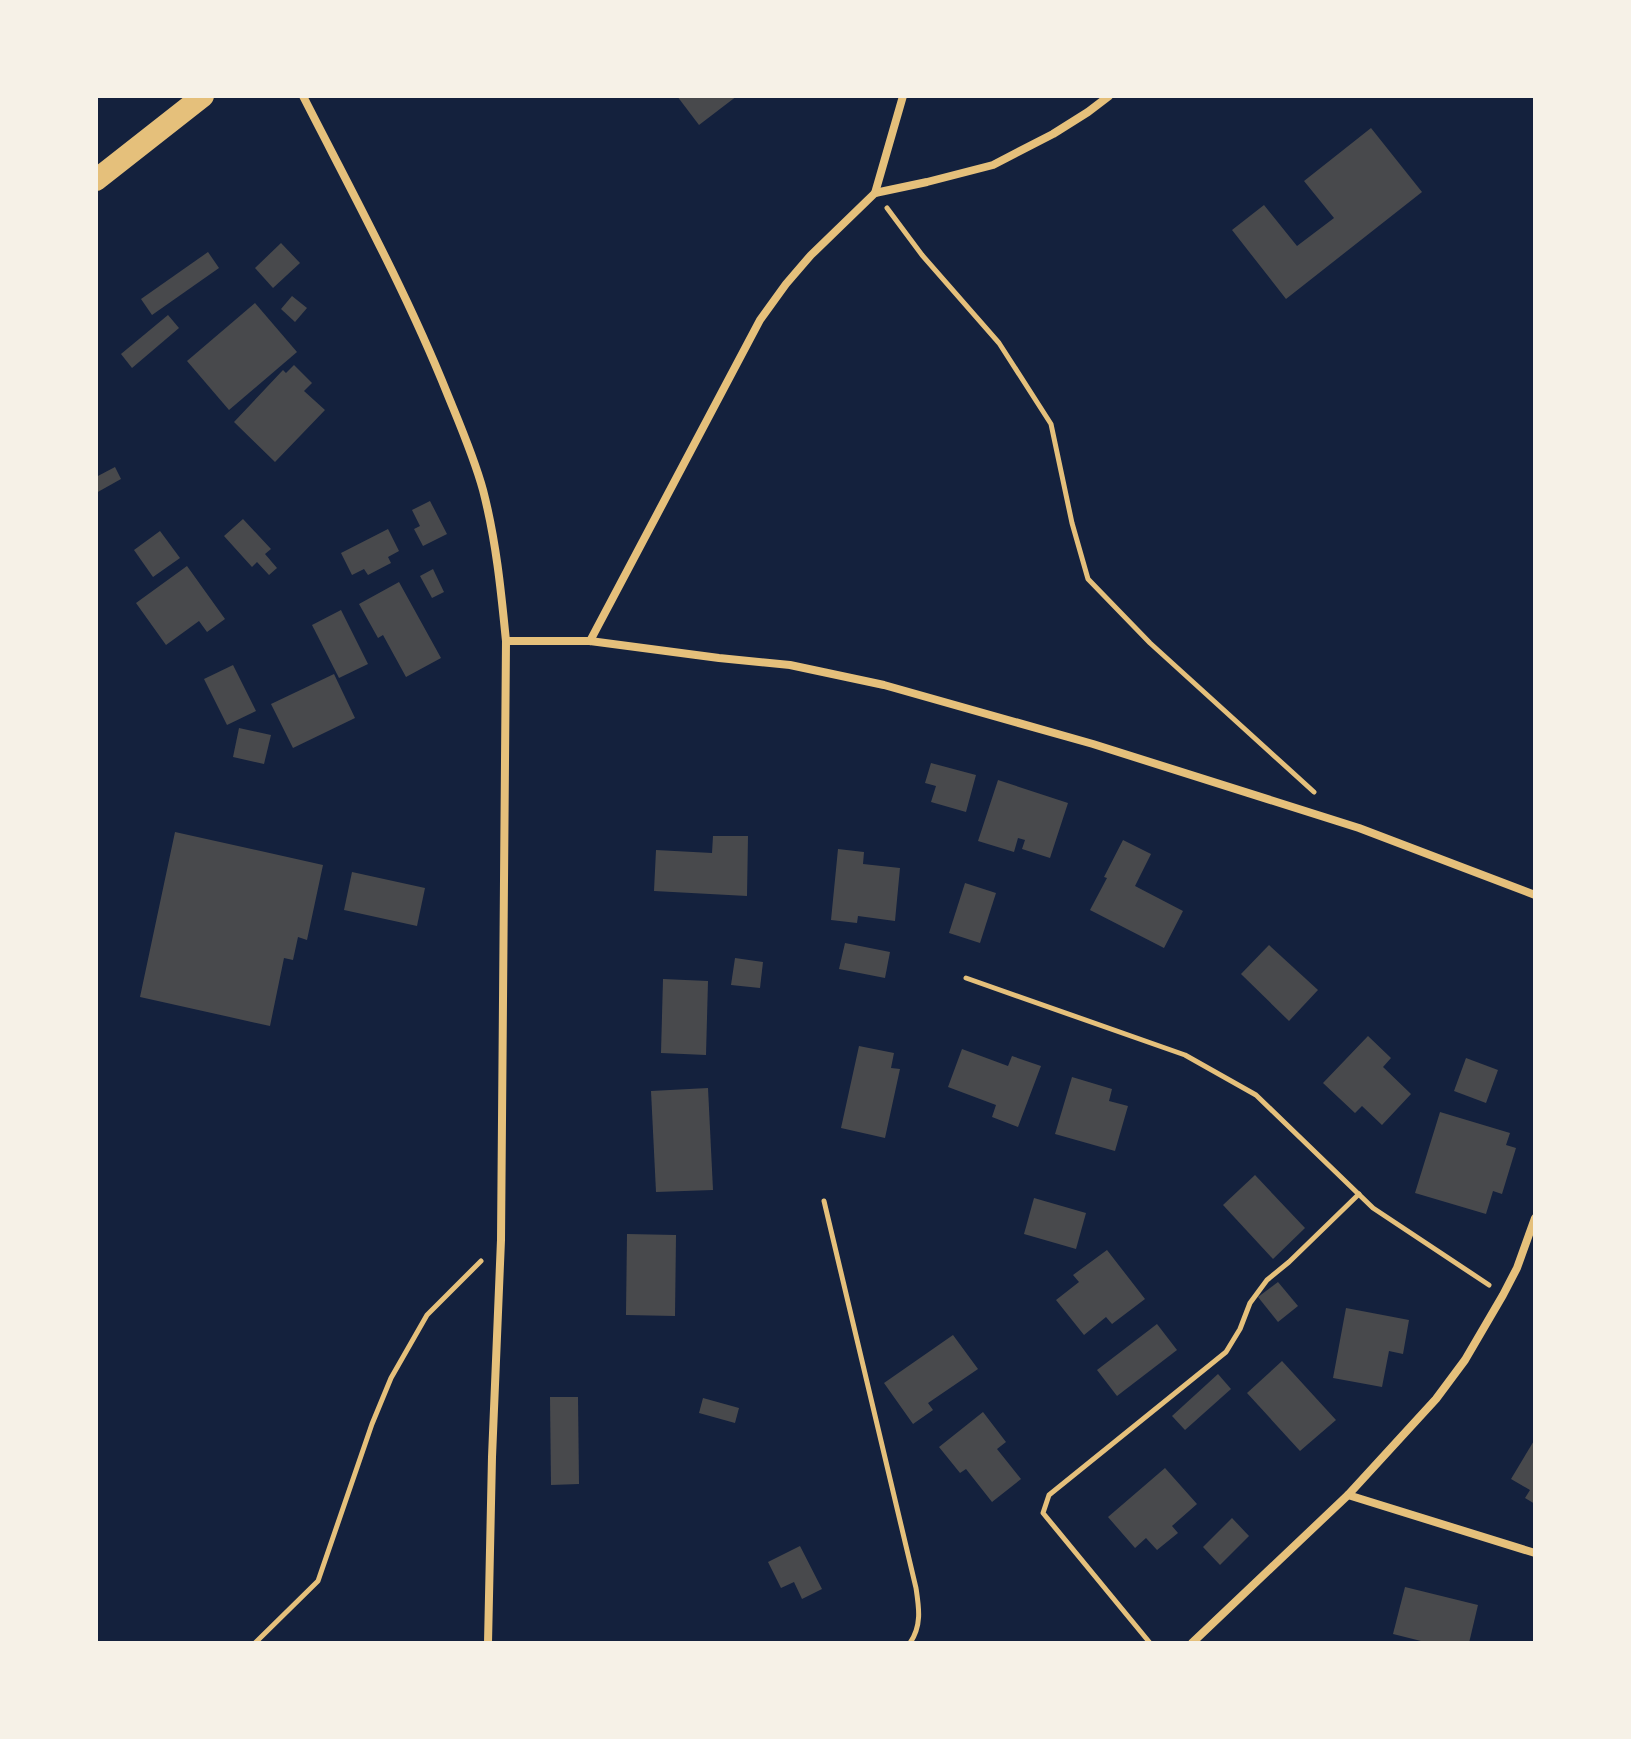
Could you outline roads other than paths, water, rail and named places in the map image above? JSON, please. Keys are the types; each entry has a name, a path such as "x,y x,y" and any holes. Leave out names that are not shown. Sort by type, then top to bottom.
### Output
{"highway":[{"path":"96,180 203,96"}],"street":[{"path":"303,96 403,291 437,366 483,489 497,553 506,641 501,1240 492,1457 490,1643"},
{"path":"590,641 760,320 811,255 875,193 903,96"},
{"path":"875,193 993,165 1053,134 1109,96"},
{"path":"506,641 590,641 790,665 884,685 1093,744 1343,823 1535,895"},
{"path":"1192,1643 1348,1495 1436,1399 1465,1360 1503,1295 1517,1268 1535,1218"},
{"path":"1348,1495 1535,1553"}]}
